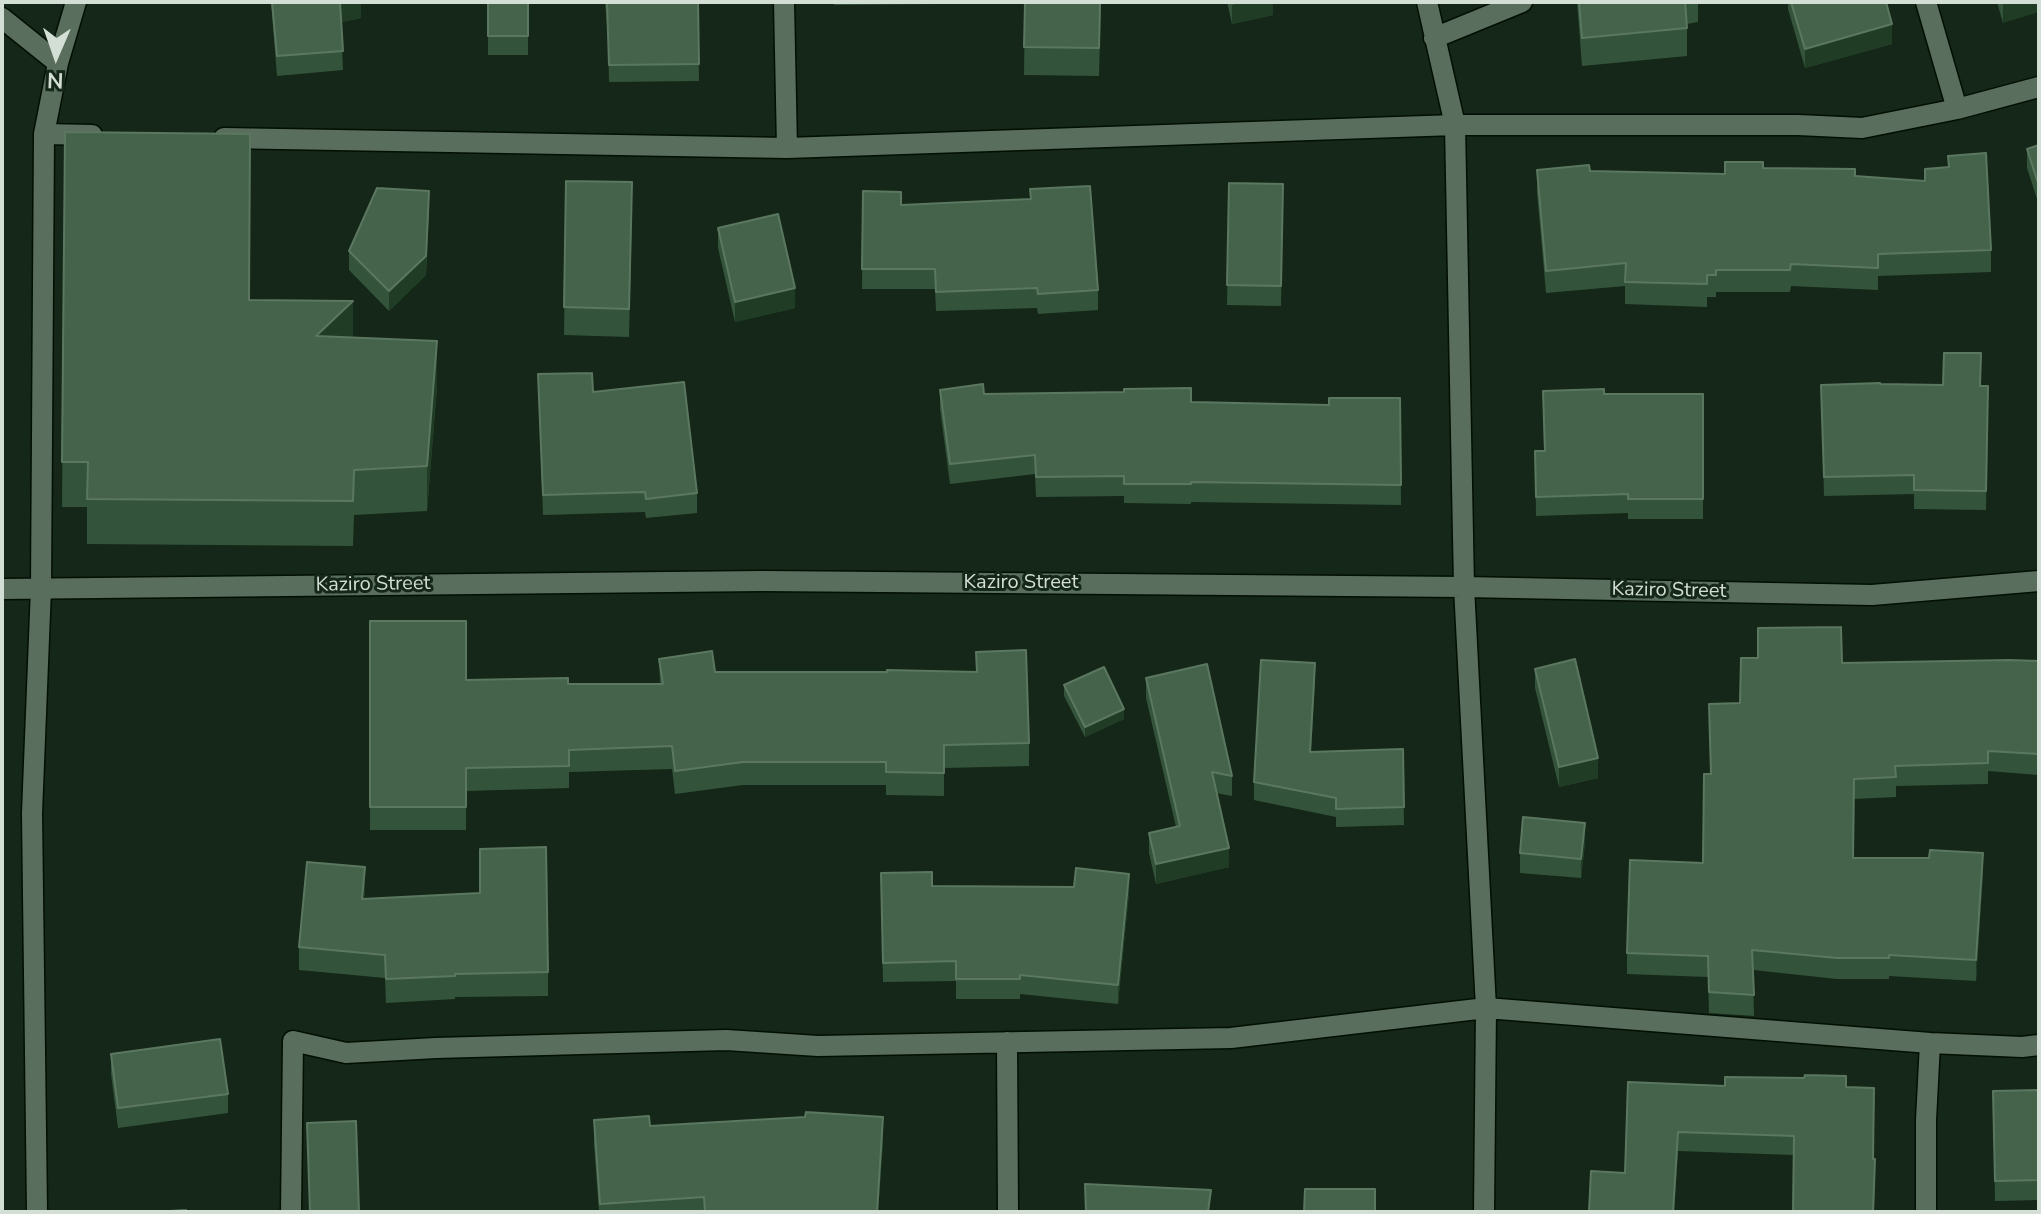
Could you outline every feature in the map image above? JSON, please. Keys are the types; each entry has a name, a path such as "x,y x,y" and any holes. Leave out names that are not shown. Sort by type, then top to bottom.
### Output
{"street":[{"path":"37,1212 32,813 41,588 44,134 58,63 76,2"},
{"path":"784,2 787,148"},
{"path":"1427,2 1455,125 1464,587 1486,1008 1484,1212"},
{"path":"1434,38 1522,2"},
{"path":"1926,2 1957,109"},
{"path":"2,18 58,63"},
{"path":"202,137 787,148 1455,125 1798,125 1862,128 1957,109 2039,87"},
{"path":"44,134 107,135"},
{"name":"Kaziro Street","path":"2,589 763,581 1464,587 1872,595 2039,581"},
{"path":"291,1212 293,1041 346,1053 726,1040 818,1046 1231,1038 1486,1008 1930,1043 2039,1045"},
{"path":"1007,1042 1008,1212"},
{"path":"1926,1212 1930,1043"}],"building":[{"path":"272,2 340,2 343,51 277,56"},
{"path":"488,2 528,2 528,36 488,36"},
{"path":"607,2 698,2 699,64 609,65"},
{"path":"1025,2 1100,2 1099,48 1024,47"},
{"path":"1579,2 1685,2 1687,28 1582,38"},
{"path":"1791,2 1886,2 1892,24 1805,49"},
{"path":"65,132 250,134 249,300 353,301 316,336 437,341 427,466 354,470 353,501 87,499 88,462 62,462"},
{"path":"2039,145 2039,186 2027,149"},
{"path":"1986,153 1991,250 1878,254 1878,268 1791,264 1790,270 1716,270 1716,275 1707,275 1707,284 1625,282 1626,263 1546,271 1537,170 1589,165 1590,171 1725,174 1725,162 1763,162 1763,168 1855,169 1855,176 1925,181 1925,169 1949,167 1948,156"},
{"path":"566,181 632,182 629,309 564,307"},
{"path":"1229,183 1283,184 1281,286 1227,285"},
{"path":"1090,186 1098,290 1038,294 1037,288 936,292 935,269 862,269 863,191 901,192 901,205 1031,199 1030,189"},
{"path":"377,188 429,191 426,256 389,291 349,251"},
{"path":"778,214 795,288 735,302 718,228"},
{"path":"1944,353 1981,353 1980,386 1988,386 1986,491 1914,490 1914,475 1824,477 1821,385 1943,385"},
{"path":"592,373 593,392 684,382 697,493 646,499 645,492 543,495 538,374"},
{"path":"983,384 984,394 1191,388 1191,402 1329,405 1329,398 1400,398 1401,485 1124,484 1124,476 1036,477 1035,455 950,464 940,390"},
{"path":"1604,389 1604,394 1703,394 1703,499 1628,499 1628,494 1536,497 1535,451 1545,451 1543,391"},
{"path":"370,621 466,621 466,680 568,678 568,684 663,684 659,659 712,651 715,672 977,672 976,652 1026,650 1029,743 944,745 944,773 886,772 886,762 743,762 675,771 672,746 569,750 569,766 466,768 466,807 370,807"},
{"path":"1841,627 1842,663 2039,661 2039,754 1988,751 1988,763 1895,766 1896,777 1854,779 1853,858 1929,858 1930,850 1983,853 1976,960 1889,955 1889,958 1837,958 1752,950 1754,995 1709,992 1708,956 1627,953 1630,860 1703,863 1704,774 1711,774 1709,704 1740,703 1741,658 1758,658 1758,628"},
{"path":"1575,659 1598,758 1559,767 1535,669"},
{"path":"1261,660 1315,663 1310,752 1403,749 1404,807 1336,809 1336,798 1254,782"},
{"path":"1207,664 1232,776 1212,772 1229,848 1156,864 1149,833 1180,826 1146,678"},
{"path":"1104,667 1124,709 1085,727 1064,685"},
{"path":"1523,817 1585,823 1581,859 1520,853"},
{"path":"546,847 548,972 386,979 385,955 299,947 307,862 365,867 362,899 480,893 480,849"},
{"path":"1076,868 1129,874 1118,985 1020,975 1020,979 956,979 956,961 883,963 881,873 932,872 932,886 1074,887"},
{"path":"220,1039 228,1094 118,1108 111,1054"},
{"path":"1805,1075 1846,1076 1846,1087 1874,1088 1873,1212 1793,1212 1794,1136 1678,1132 1673,1212 1589,1212 1591,1171 1625,1173 1628,1082 1725,1086 1725,1077 1804,1078"},
{"path":"2039,1090 2039,1180 1995,1181 1993,1091"},
{"path":"806,1112 883,1117 877,1212 705,1212 704,1197 600,1204 594,1120 649,1116 650,1126 805,1117"},
{"path":"356,1121 359,1212 310,1212 307,1123"},
{"path":"1085,1184 1211,1190 1208,1212 1086,1212"},
{"path":"1305,1189 1375,1189 1375,1212 1304,1212"}]}
